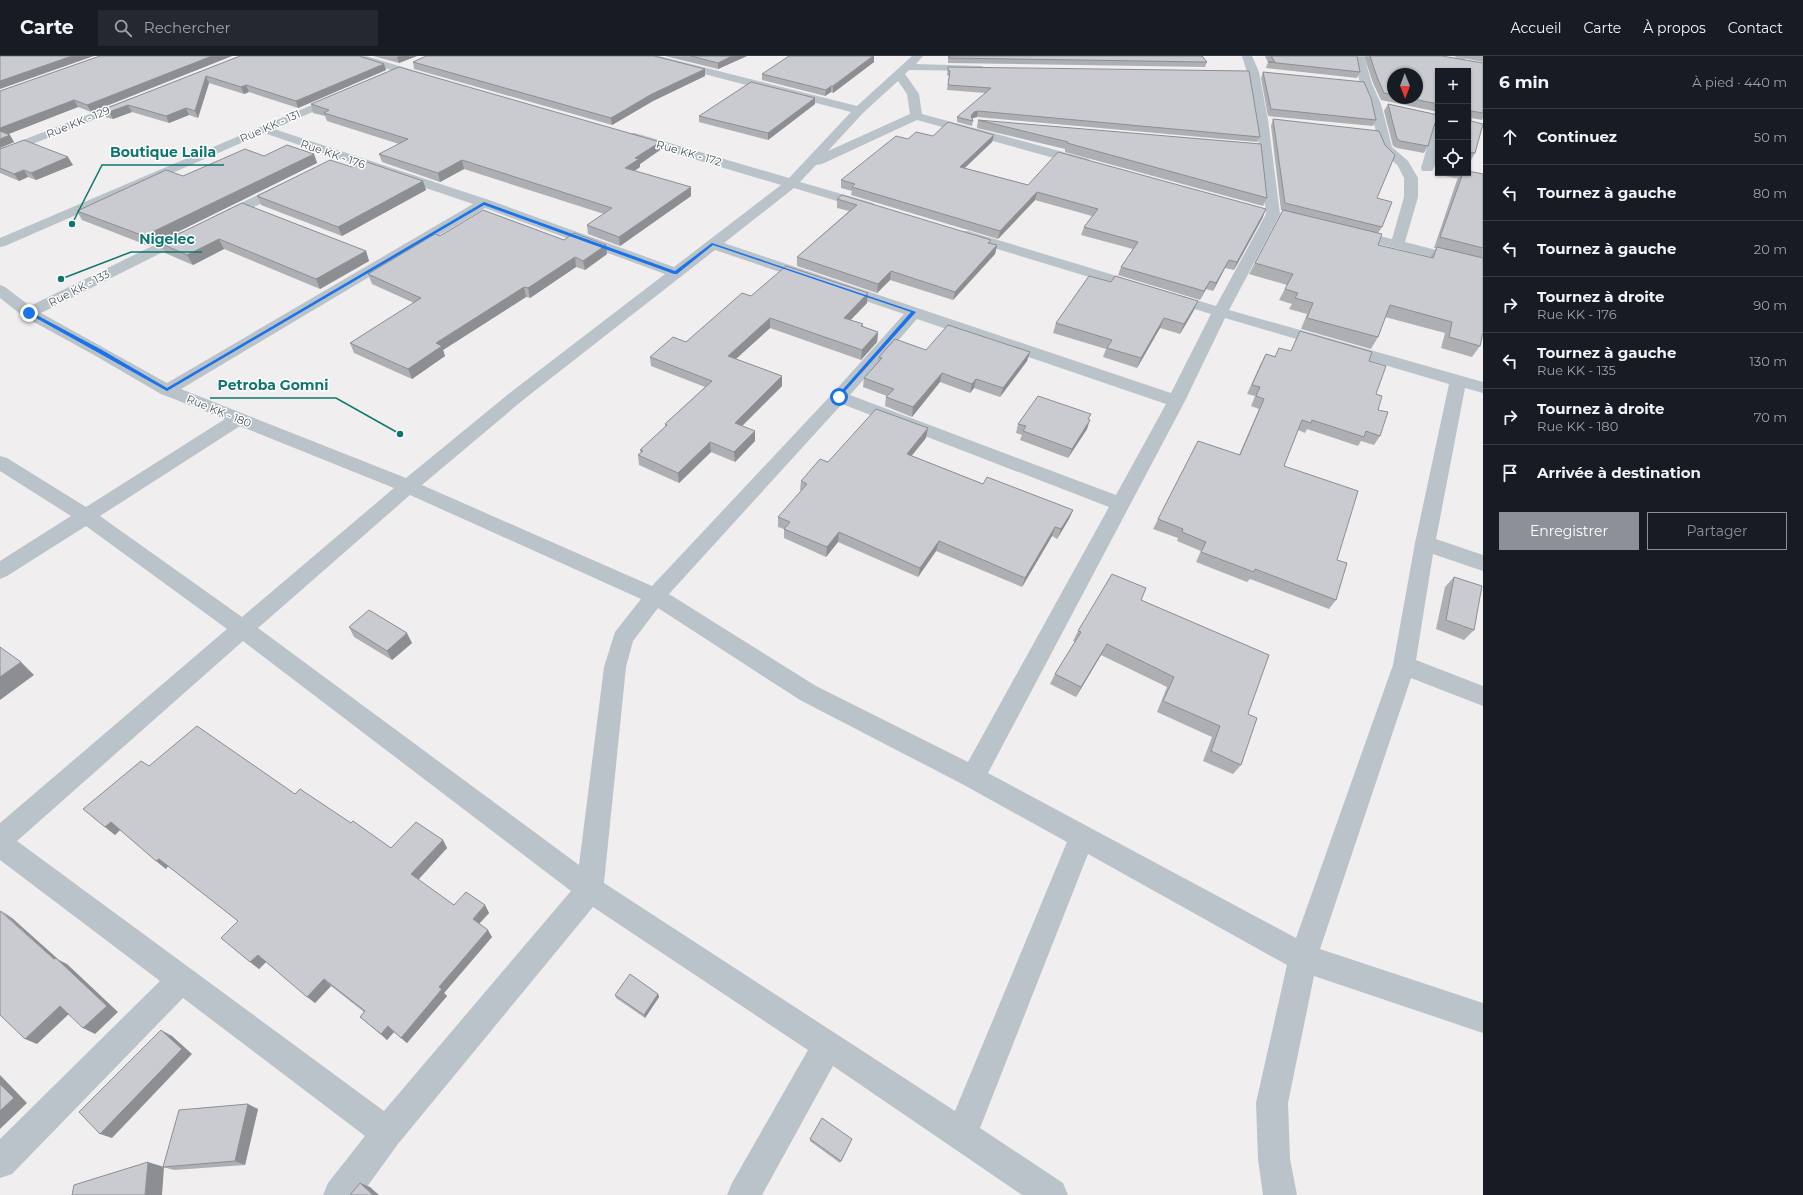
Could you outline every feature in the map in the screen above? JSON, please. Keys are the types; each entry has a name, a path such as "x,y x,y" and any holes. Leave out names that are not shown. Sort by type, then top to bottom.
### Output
{"street":[{"path":"355,56 437,80"},
{"path":"646,56 859,110"},
{"path":"1360,56 1366,84 1375,104 1386,148 1403,164 1411,178 1411,197 1397,245"},
{"path":"1446,60 1471,64"},
{"path":"385,76 418,61"},
{"path":"909,62 916,116"},
{"path":"0,839 408,486 517,396 792,183 859,110 909,62 992,68"},
{"path":"973,777 1176,401 1220,312 1273,214 1260,147 1270,121 1253,68"},
{"path":"1351,83 1366,84"},
{"name":"Rue KK - 131","path":"0,243 349,92"},
{"name":"Rue KK - 129","path":"0,153 142,97"},
{"path":"1375,104 1389,106"},
{"path":"809,164 916,116 1097,166"},
{"path":"944,124 956,122 992,124"},
{"name":"Rue KK - 176","path":"263,130 484,204 676,273"},
{"path":"1368,132 1383,133"},
{"name":"Rue KK - 172","path":"619,133 884,210"},
{"path":"1403,164 1433,169 1437,140"},
{"path":"330,164 343,157"},
{"path":"1464,176 1483,180"},
{"path":"212,222 295,182"},
{"path":"167,390 386,260 484,204"},
{"path":"246,206 261,212"},
{"name":"Rue KK - 133","path":"29,313 198,229"},
{"path":"1335,229 1483,266"},
{"path":"953,231 1220,312 1483,388"},
{"path":"712,244 1176,401"},
{"path":"371,254 386,260"},
{"name":"Rue KK - 180","path":"0,290 29,313 100,351 167,390 408,486 655,596 808,693 973,777 1303,958 1483,1018"},
{"path":"340,1195 387,1134 590,888 615,667 624,638 655,596 839,397 914,312"},
{"path":"1280,1195 1274,1159 1272,1103 1303,958 1404,665 1425,543 1458,381"},
{"path":"839,397 1121,504"},
{"path":"0,571 238,419"},
{"path":"0,462 86,516 243,629 590,888 828,1045 1051,1195"},
{"path":"1425,543 1483,563"},
{"path":"1404,665 1483,696"},
{"path":"961,1135 1082,837"},
{"path":"0,844 387,1134"},
{"path":"0,1162 181,980"},
{"path":"744,1195 828,1045"}],"building":[{"path":"0,56 72,56 0,81"},
{"path":"100,56 212,56 87,105 74,100 0,128 0,91"},
{"path":"240,56 359,56 384,64 296,101 246,85 241,87 206,76 195,111 186,108 166,116 128,105 109,112 102,110"},
{"path":"426,56 654,56 705,69 652,94 611,118 413,62"},
{"path":"691,56 732,56 718,63"},
{"path":"789,56 873,56 826,90 762,74"},
{"path":"949,56 1202,56 1207,62 949,58"},
{"path":"1271,56 1357,56 1360,72 1268,62 1275,62"},
{"path":"1370,56 1442,56 1483,63 1483,113 1471,111 1471,68 1435,68 1435,103 1423,101 1423,68 1387,68 1387,94 1384,93"},
{"path":"399,67 660,142 635,158 639,159 625,168 691,187 619,237 587,225 612,208 462,160 438,173 379,154 408,139 324,113 329,110 311,104"},
{"path":"948,67 1249,71 1260,137 978,111 974,112 971,116 973,121 957,117 991,88 948,85 950,71 948,70"},
{"path":"1263,72 1364,82 1371,98 1376,120 1271,109"},
{"path":"751,82 815,98 768,133 699,116"},
{"path":"1388,104 1435,114 1435,123 1428,146 1400,141 1397,139"},
{"path":"1273,119 1379,131 1385,145 1395,155 1377,198 1392,202 1382,227 1285,203"},
{"path":"978,120 1261,144 1267,198 1067,143 1068,142"},
{"path":"1471,121 1483,124 1475,153 1471,152"},
{"path":"948,122 994,135 960,167 1028,185 1058,152 1266,209 1237,262 1229,260 1216,283 1210,281 1204,291 1121,267 1138,242 1084,227 1098,209 1037,192 1000,231 852,187 855,184 841,180 896,136 908,139 916,132 933,136"},
{"path":"0,131 10,135 0,139"},
{"path":"24,140 68,157 31,173 24,170 14,174 0,168 0,149"},
{"path":"287,145 314,154 144,236 77,211 166,170 183,176 245,149 264,156"},
{"path":"330,160 352,167 364,161 423,181 338,227 257,196"},
{"path":"1471,172 1483,174 1483,248 1440,237 1462,176 1471,176"},
{"path":"842,195 991,240 988,243 997,245 955,292 891,271 878,284 797,257 857,205 837,199"},
{"path":"242,203 366,251 316,279 219,239 187,255 160,243"},
{"path":"483,210 564,240 574,233 606,245 583,261 575,257 528,288 524,287 436,343 442,346 408,369 350,343 421,298 368,274 435,234 440,236"},
{"path":"1283,210 1382,234 1378,245 1433,258 1437,247 1483,258 1483,333 1480,346 1449,337 1452,322 1390,305 1378,337 1307,318 1313,303 1295,298 1298,293 1285,289 1293,274 1255,263"},
{"path":"786,266 868,293 844,318 863,324 861,326 878,332 862,350 770,318 728,356 782,376 735,423 755,431 734,452 710,442 678,473 638,455 643,451 640,450 667,425 665,424 712,381 650,357 673,337 686,342 742,293 751,296"},
{"path":"1089,276 1111,282 1115,276 1198,301 1184,324 1164,318 1141,358 1107,348 1112,340 1056,323"},
{"path":"948,325 1030,352 1003,388 976,379 972,384 942,373 913,407 886,397 894,389 864,378 882,358 879,357 895,339 926,350"},
{"path":"1300,331 1372,352 1369,361 1386,366 1376,394 1382,396 1378,410 1388,412 1380,436 1366,431 1364,437 1312,420 1311,423 1302,420 1284,466 1358,491 1337,560 1347,563 1336,600 1255,569 1254,572 1201,552 1206,542 1182,532 1183,529 1158,519 1198,441 1240,455 1264,399 1256,396 1260,387 1252,385 1266,354 1275,357 1279,348 1291,351"},
{"path":"1038,396 1091,414 1088,419 1090,420 1072,449 1023,431 1026,426 1018,424"},
{"path":"876,409 928,428 907,454 983,484 987,477 1073,510 1061,529 1055,527 1025,578 939,541 920,568 839,532 827,547 784,529 790,522 778,517 807,484 801,481 820,459 828,462"},
{"path":"1112,574 1146,588 1141,600 1269,655 1248,714 1257,718 1241,765 1211,751 1220,726 1163,701 1174,677 1107,644 1081,687 1055,674 1081,632 1078,631"},
{"path":"1454,577 1482,586 1474,630 1446,620"},
{"path":"369,610 407,633 387,651 349,627"},
{"path":"0,647 21,662 0,677"},
{"path":"197,726 295,794 300,789 351,823 353,821 391,848 416,822 443,840 411,874 454,905 466,892 485,905 473,919 488,930 439,987 442,989 401,1038 388,1026 381,1034 360,1017 365,1011 324,979 307,997 258,955 250,962 221,938 238,921 159,859 156,861 111,822 105,827 83,809 141,761 149,766"},
{"path":"0,911 54,959 56,958 107,1006 83,1028 60,1006 25,1039 0,1015"},
{"path":"630,974 658,994 644,1015 615,995"},
{"path":"161,1030 182,1049 100,1134 79,1112"},
{"path":"0,1084 14,1098 0,1111"},
{"path":"248,1104 235,1161 163,1167 179,1110"},
{"path":"822,1118 852,1139 841,1161 810,1139"},
{"path":"148,1162 145,1195 72,1195 74,1185"},
{"path":"360,1183 373,1195 350,1195"}],"place":[{"name":"Boutique Laila","path":"72,224"},
{"name":"Nigelec","path":"61,279"},
{"name":"Petroba Gomni","path":"400,434"}],"route":[{"path":"29,313 100,351 167,390 386,260 484,204 676,273 712,244 914,312 839,397"}]}
